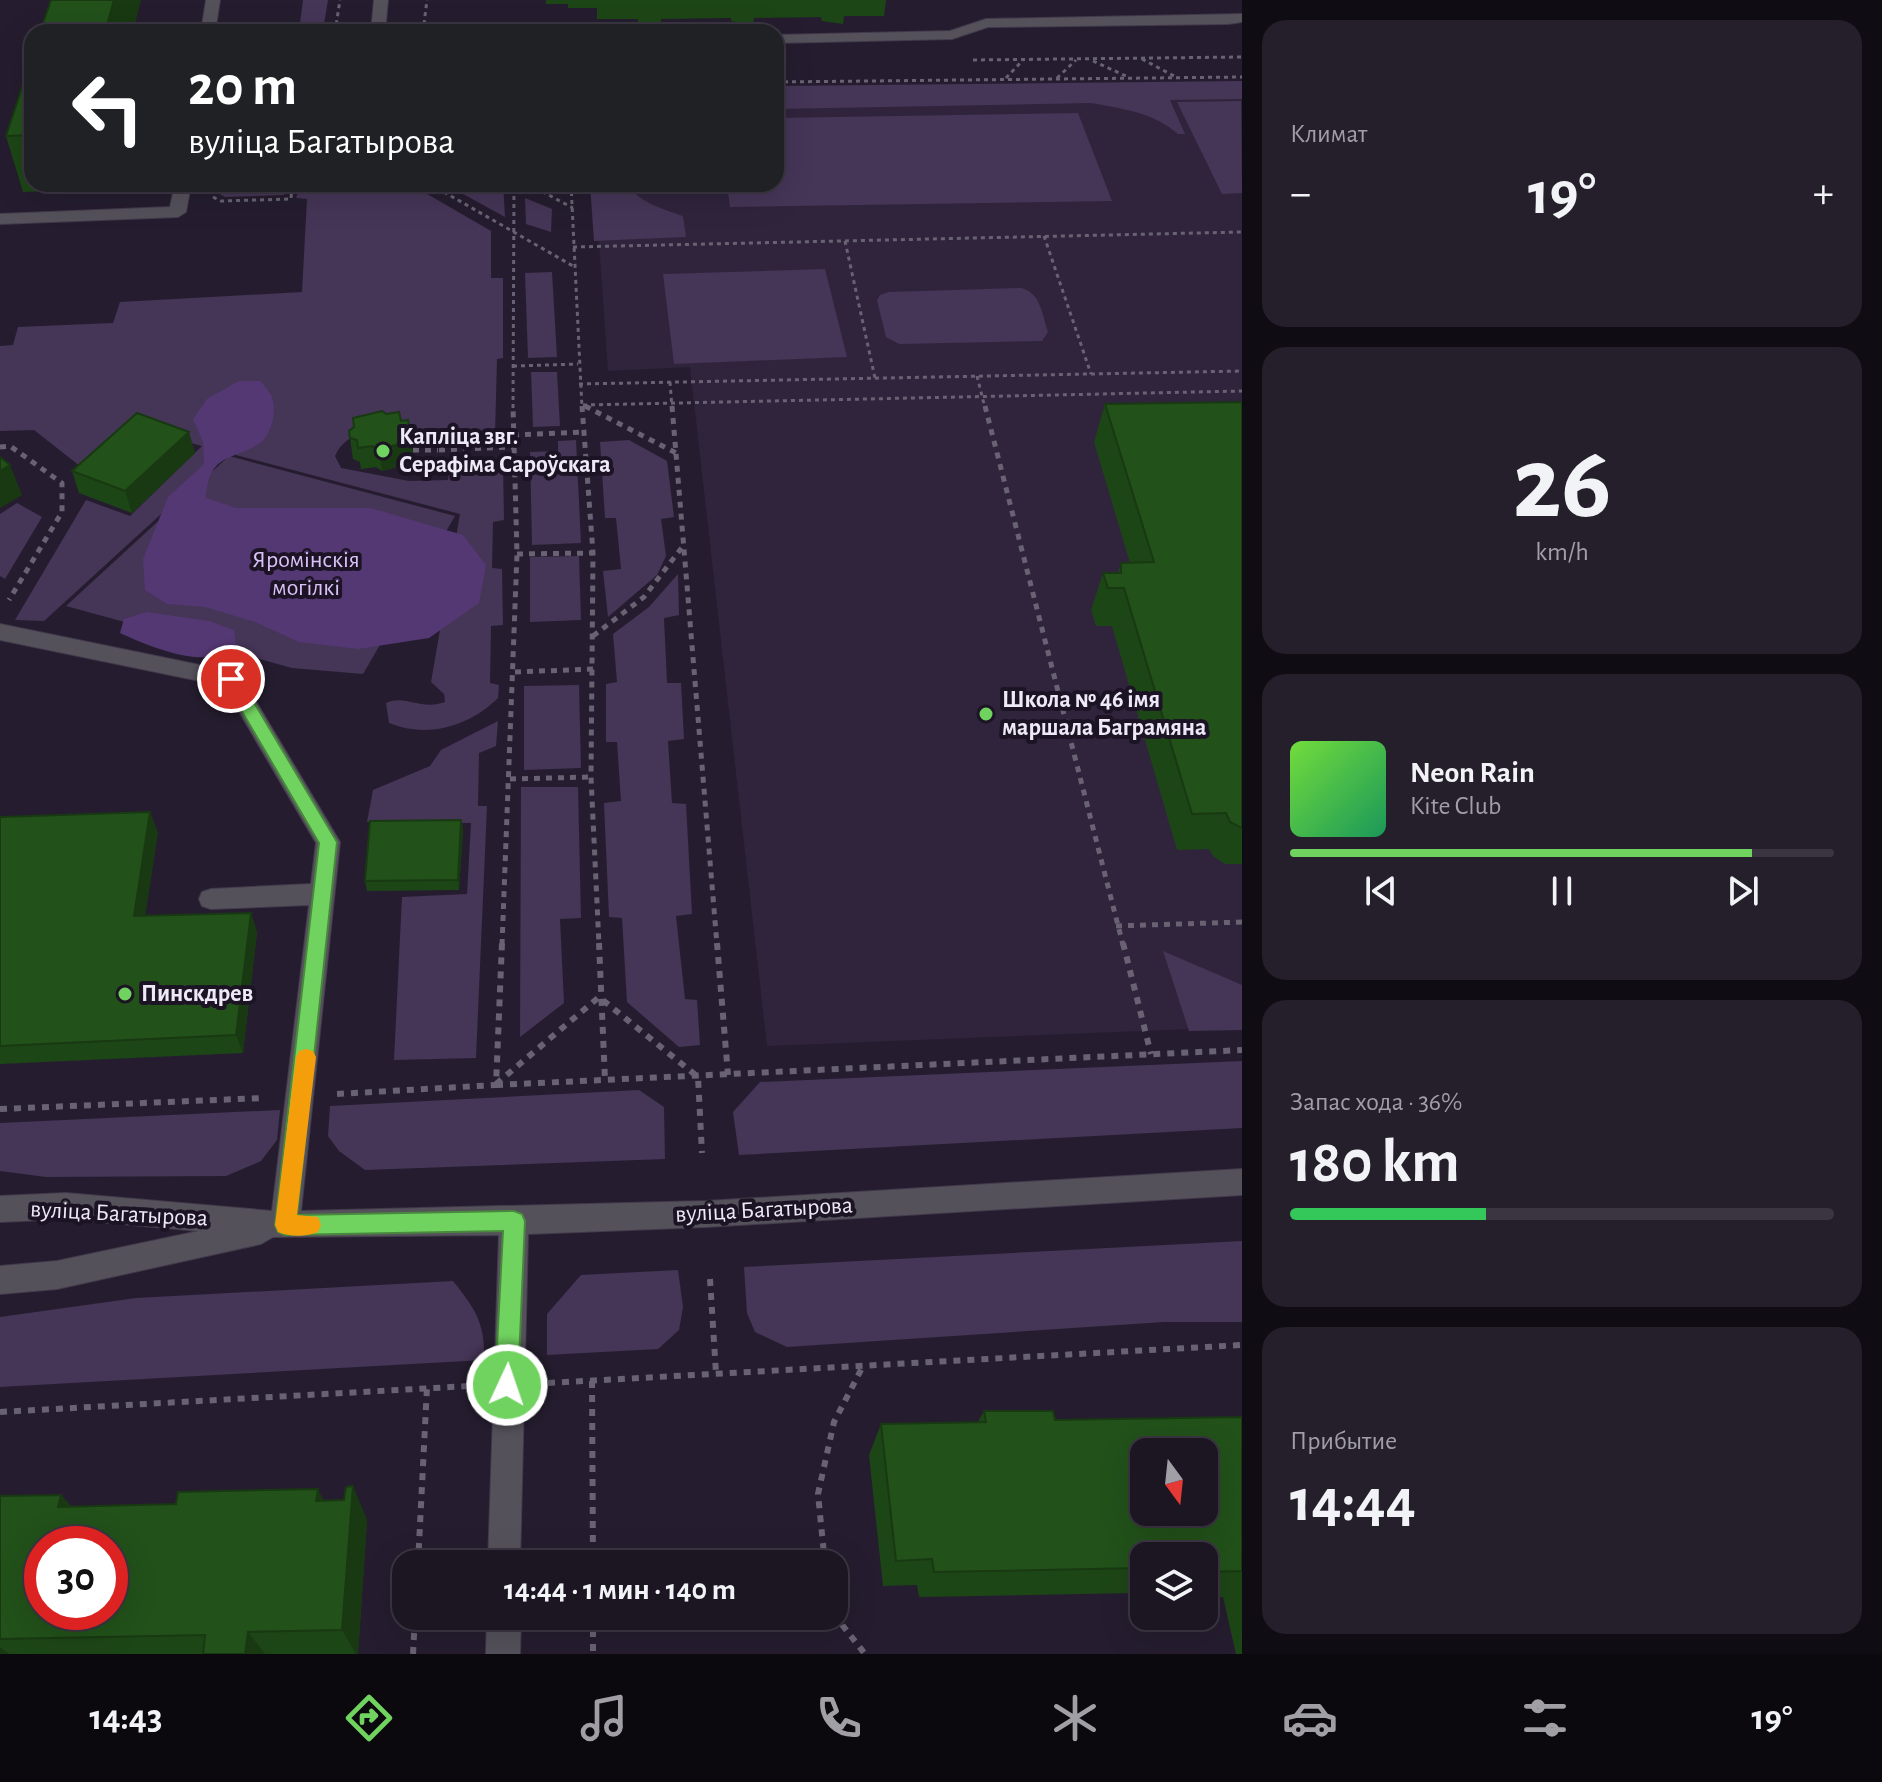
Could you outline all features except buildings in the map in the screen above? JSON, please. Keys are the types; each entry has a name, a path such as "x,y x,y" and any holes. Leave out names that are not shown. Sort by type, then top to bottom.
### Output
{"street":[{"path":"209,24 213,0"},
{"path":"379,24 381,0"},
{"path":"784,39 952,35 986,23 1242,18"},
{"path":"0,219 178,212 182,192"},
{"path":"0,632 231,679 328,842 302,1096 285,1225"},
{"path":"211,899 323,894"},
{"name":"вуліца Багатырова","path":"0,1209 66,1206 285,1225 514,1221 706,1214 1242,1182"},
{"path":"504,1550 514,1221"},
{"name":"вуліца Багатырова","path":"0,1280 57,1275 285,1225"},
{"path":"503,1654 504,1630"}],"path":[{"path":"336,24 340,0"},
{"path":"424,24 427,0"},
{"path":"960,61 1242,57"},
{"path":"1141,58 1177,77"},
{"path":"1056,79 1077,59"},
{"path":"1090,59 1128,78"},
{"path":"1005,79 1023,60"},
{"path":"784,82 1242,77"},
{"path":"207,193 221,201 291,199 292,192"},
{"path":"444,192 573,266"},
{"path":"496,1085 515,672 514,192"},
{"path":"543,192 573,208"},
{"path":"572,192 579,384 586,432 593,553 591,777 605,1080"},
{"path":"573,247 1242,232"},
{"path":"1044,236 1091,374"},
{"path":"845,241 875,378"},
{"path":"513,366 578,364"},
{"path":"579,384 1242,371"},
{"path":"977,376 1151,1054"},
{"path":"670,382 728,1075"},
{"path":"583,405 1242,391"},
{"path":"583,405 676,453"},
{"path":"513,435 586,432"},
{"path":"411,443 438,442 438,450"},
{"path":"0,447 10,446 62,483 62,512 5,607"},
{"path":"413,450 513,447"},
{"path":"593,636 620,620 660,584 684,545"},
{"path":"517,554 593,553"},
{"path":"0,592 10,599"},
{"path":"515,672 594,669"},
{"path":"510,779 591,777"},
{"path":"1116,926 1242,922"},
{"path":"599,997 698,1077 702,1153"},
{"path":"496,1085 599,997"},
{"path":"0,1109 1242,1050"},
{"path":"710,1279 716,1373"},
{"path":"0,1412 1242,1345"},
{"path":"824,1550 818,1494 834,1422 863,1366"},
{"path":"592,1381 593,1550"},
{"path":"419,1550 427,1387"},
{"path":"413,1654 414,1630"},
{"path":"593,1630 593,1654"},
{"path":"846,1630 865,1654"}],"shaded area":[{"name":"Школа № 46 імя маршала Баграмяна","path":"1242,98 1242,1027 767,1046 690,367 608,371 596,192 784,192 784,105"}],"green space":[{"path":"303,0 328,0 324,24 300,24"},
{"path":"1242,81 1242,99 1170,100 1185,134 1178,134 1137,112 1091,103 784,109 784,86"},
{"path":"1241,101 1242,193 1222,194 1177,102"},
{"path":"1078,113 1112,201 730,207 728,192 784,192 784,118"},
{"path":"216,192 284,192 284,195 225,197"},
{"path":"298,192 424,192 491,231 491,278 503,278 503,358 497,359 495,434 411,436 408,428 366,432 348,440 335,456 341,468 409,481 448,480 450,461 494,458 503,465 504,520 493,522 492,568 502,569 503,625 491,626 490,683 499,685 498,698 474,716 447,727 418,730 389,723 386,703 400,700 428,705 445,702 444,694 431,682 460,514 228,453 44,621 15,620 86,500 130,516 202,446 138,429 85,470 34,430 0,431 0,346 13,345 18,327 113,323 120,302 302,292 307,199 296,198"},
{"path":"460,192 503,192 505,217"},
{"path":"591,192 634,192 659,208 683,216 686,237 594,241"},
{"path":"525,198 552,209 551,232 526,224"},
{"path":"825,269 847,357 674,364 663,274"},
{"path":"552,272 557,357 528,358 525,273"},
{"path":"1021,288 1033,294 1040,305 1048,332 1042,341 899,344 886,337 877,300 880,295 889,292"},
{"path":"531,372 557,372 560,426 533,427"},
{"name":"Яромінскія могілкі","path":"239,381 261,381 272,397 272,422 259,444 223,460 217,466 208,483 206,498 236,508 371,508 463,535 486,565 479,603 429,638 358,649 299,642 255,622 205,607 167,604 145,590 143,559 168,497 204,464 203,442 193,419 207,399"},
{"path":"576,440 581,543 532,545 530,452 558,451 558,441"},
{"path":"629,440 667,461 674,517 661,519 666,556 657,575 608,617 603,571 621,569 616,518 605,518 600,442"},
{"name":"Яромінскія могілкі","path":"229,456 455,516 363,674 292,668 66,606"},
{"path":"17,503 42,517 5,579 0,576 0,514"},
{"path":"579,556 581,620 530,622 530,557"},
{"path":"678,574 679,615 664,618 667,683 681,683 684,739 668,741 672,803 686,804 692,914 676,916 685,999 697,1000 700,1045 679,1047 627,1002 622,918 609,917 604,803 621,801 617,742 606,742 606,684 617,682 613,634 649,607"},
{"path":"147,612 209,621 234,630 236,644 223,654 196,657 155,648 120,633 124,619"},
{"path":"579,685 581,768 524,770 524,686"},
{"path":"498,721 496,746 479,753 478,806 487,806 476,1058 394,1060 402,897 467,894 471,823 367,822 373,790 430,766 441,750"},
{"path":"521,787 578,787 581,918 560,919 564,1003 520,1037"},
{"path":"1163,951 1242,985 1242,1030 1189,1031"},
{"path":"1242,1061 1242,1128 739,1155 733,1112 760,1082"},
{"path":"639,1090 664,1107 665,1159 365,1170 339,1151 328,1136 330,1106"},
{"path":"280,1110 277,1140 261,1161 226,1176 46,1177 0,1171 0,1123"},
{"path":"1242,1241 1242,1322 1164,1322 787,1347 755,1332 747,1313 744,1267"},
{"path":"678,1270 683,1307 679,1330 658,1349 547,1355 547,1314 581,1275"},
{"path":"453,1281 478,1318 483,1336 484,1360 0,1387 0,1317 136,1298"}],"slow traffic":[{"path":"306,1057 285,1225 310,1225"}],"place":[{"name":"Капліца звг. Серафіма Сароўскага","path":"383,451"},
{"name":"Школа № 46 імя маршала Баграмяна","path":"986,714"},
{"name":"Пинскдрев","path":"125,994"}],"route":[{"path":"231,679 328,842 302,1096 285,1225 514,1221 507,1385"}]}
